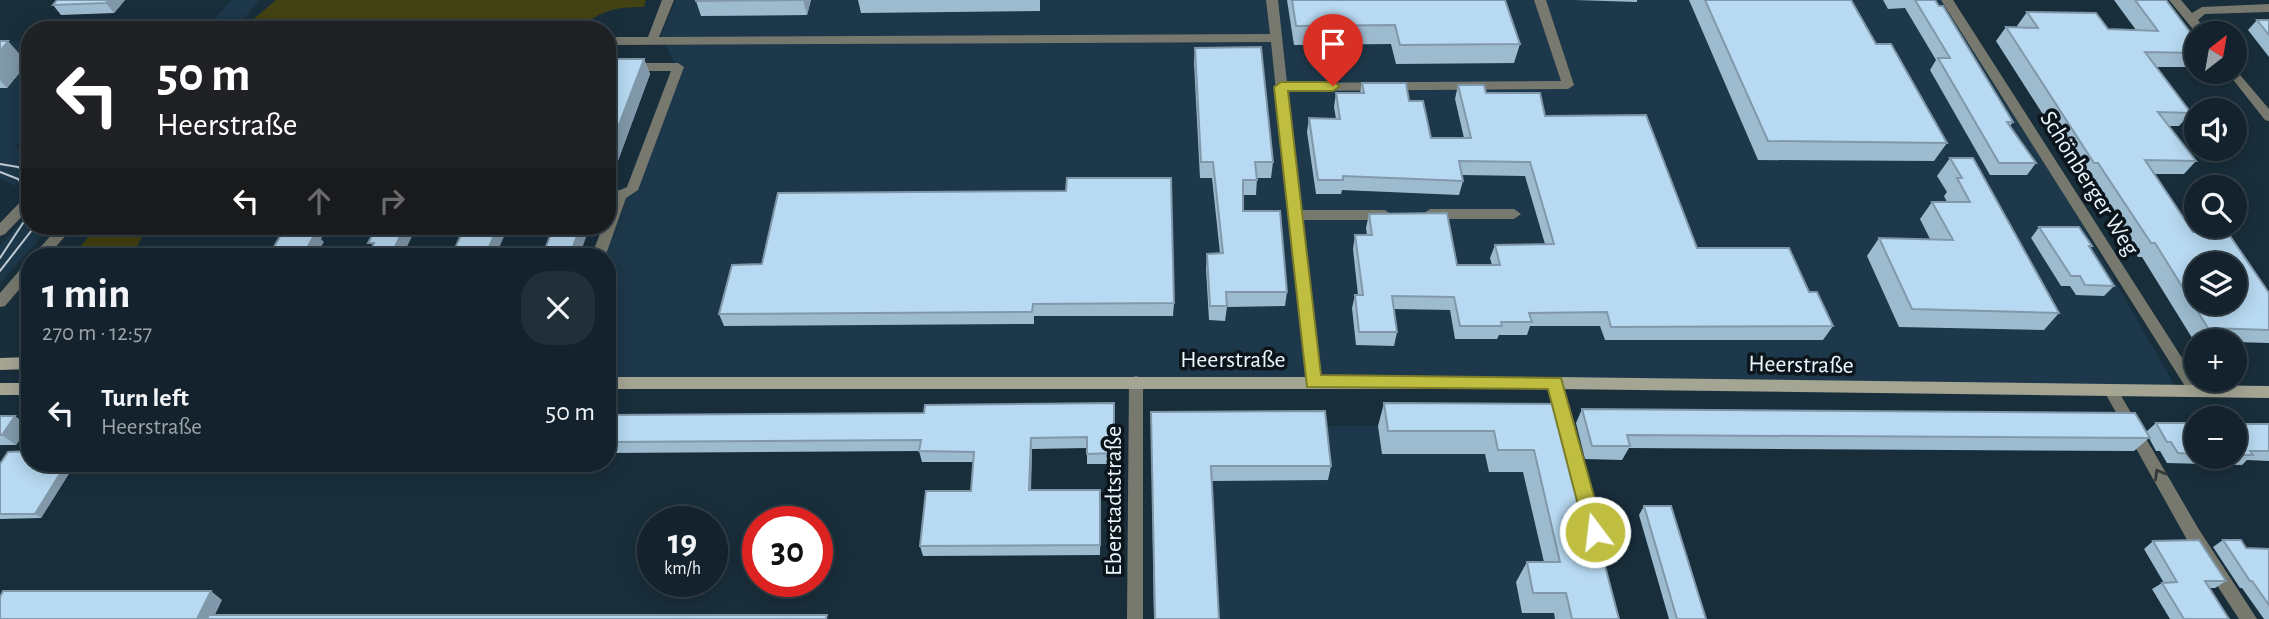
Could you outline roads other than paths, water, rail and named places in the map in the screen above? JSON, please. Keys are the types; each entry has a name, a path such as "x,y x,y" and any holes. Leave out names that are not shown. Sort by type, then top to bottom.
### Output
{"main road":[{"path":"0,364 21,363"},
{"name":"Heerstraße","path":"616,383 1555,383 2184,390"},
{"path":"0,389 21,389"},
{"name":"Heerstraße","path":"2247,391 2269,392"}],"street":[{"path":"652,41 668,0"},
{"path":"1272,0 1313,382"},
{"path":"1281,87 1568,85 1540,0"},
{"name":"Schönberger Weg","path":"1947,0 2184,374"},
{"path":"2175,0 2191,19 2202,11 2269,8"},
{"path":"616,41 1276,38"},
{"path":"616,67 678,67 632,190 616,194"},
{"path":"2243,84 2269,117"},
{"path":"0,231 21,209"},
{"path":"1296,215 1514,214"},
{"path":"47,248 59,235"},
{"path":"0,302 21,278"},
{"name":"Eberstadtstraße","path":"1135,619 1136,382"},
{"path":"1555,383 1571,444"},
{"path":"2111,391 2192,533 2249,619"}],"tram line":[{"path":"0,164 21,168"},
{"path":"0,172 21,183"},
{"path":"0,258 21,226"},
{"path":"0,271 28,235"}]}
